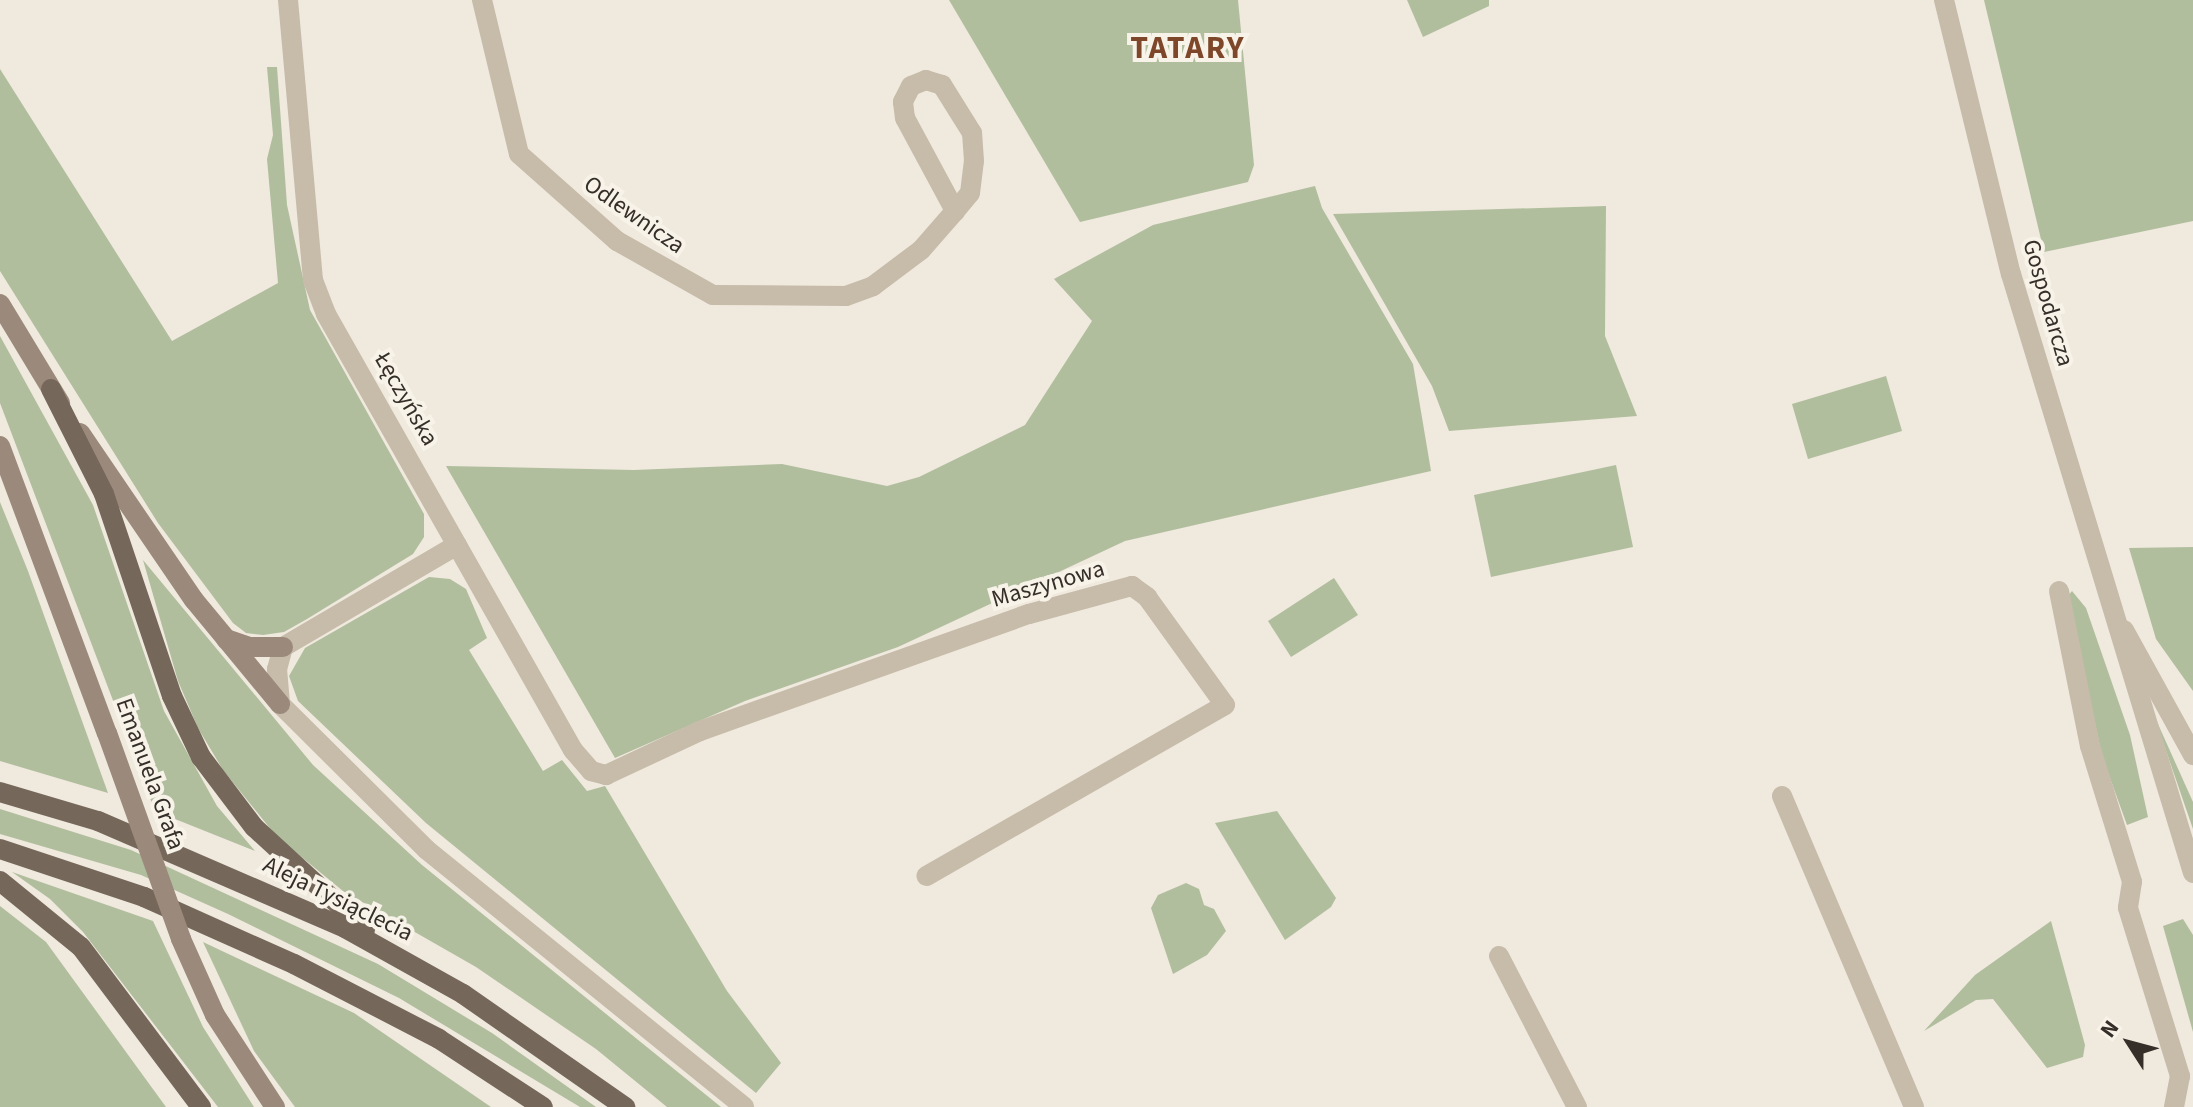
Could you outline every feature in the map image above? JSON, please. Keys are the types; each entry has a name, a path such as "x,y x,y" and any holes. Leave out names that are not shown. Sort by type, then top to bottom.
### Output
{"main road":[{"path":"0,304 51,389 226,639 280,704"},
{"path":"51,389 104,494 172,696 201,757 223,793 262,836 389,951"},
{"name":"Emanuela Grafa","path":"0,446 181,939 215,1015 275,1107"},
{"path":"226,639 249,647 283,647"},
{"name":"Aleja Tysiąclecia","path":"0,792 98,821 189,857 389,951 534,1039 625,1107"},
{"path":"0,849 144,897 294,964 439,1039 543,1107"},
{"path":"0,881 81,947 201,1107"}],"street":[{"name":"Łęczyńska","path":"288,0 313,280 326,314 573,750 591,771 606,775"},
{"name":"Odlewnicza","path":"482,0 519,154 617,241 713,295 846,296 873,286 921,250 955,211 970,193 972,133 942,85 926,80 911,86 903,102 905,118 955,211"},
{"name":"Gospodarcza","path":"1944,0 2011,274 2116,616 2128,672 2193,873"},
{"path":"457,545 283,647 276,675 280,704 427,850 744,1107"},
{"name":"Maszynowa","path":"606,775 700,731 1029,614 1132,586 1147,597 1225,705 927,876"},
{"path":"2059,591 2090,746 2132,882 2128,908 2180,1076 2174,1107"},
{"name":"Gospodarcza","path":"2116,616 2193,755"},
{"path":"1782,796 1914,1107"},
{"path":"1499,956 1577,1107"}],"green space":[{"path":"949,0 1238,0 1254,165 1248,182 1080,222"},
{"path":"1407,0 1489,0 1489,6 1423,37"},
{"path":"1984,0 2193,0 2193,221 2044,252"},
{"path":"267,67 277,67 287,205 310,310 424,514 424,537 413,554 307,619 284,632 263,635 246,633 233,623 158,523 0,271 0,69 172,341 278,283 267,159 273,135"},
{"path":"1315,186 1322,208 1413,364 1431,471 1125,541 898,647 745,701 615,758 446,466 634,470 782,464 887,486 919,477 1025,425 1092,321 1054,279 1153,225"},
{"path":"1606,206 1605,336 1637,416 1449,431 1432,386 1333,214"},
{"path":"0,336 93,505 164,711 217,806 255,851 155,811 0,403"},
{"path":"1886,376 1902,431 1808,459 1792,404"},
{"path":"1616,465 1633,547 1491,577 1474,495"},
{"path":"0,502 28,571 108,793 0,761"},
{"path":"2193,547 2193,691 2156,639 2129,548"},
{"path":"143,560 313,765 422,865 721,1107 667,1107 596,1049 476,967 343,891 277,837 223,770 198,728 178,681"},
{"path":"429,577 450,579 466,589 487,638 469,650 543,771 562,760 587,791 605,786 727,991 781,1063 756,1093 426,823 298,701 289,676 305,648"},
{"path":"1334,578 1358,615 1291,657 1268,621"},
{"path":"2072,591 2086,608 2130,735 2148,817 2127,825 2102,756 2068,596"},
{"path":"2153,713 2193,802 2193,829"},
{"path":"0,809 131,850 378,964 492,1033 596,1107 580,1107 399,998 228,914 141,875 0,834"},
{"path":"1277,811 1336,898 1331,907 1285,940 1215,823"},
{"path":"12,872 153,921 203,1027 254,1107 218,1107 83,932 50,899"},
{"path":"1186,883 1199,889 1204,905 1214,909 1226,931 1207,955 1173,974 1151,908 1158,895"},
{"path":"0,906 46,942 166,1107 0,1107"},
{"path":"2183,919 2193,935 2193,1032 2163,926"},
{"path":"2051,921 2085,1045 2083,1057 2047,1068 1993,999 1976,1000 1924,1031 1975,975"},
{"path":"203,942 354,1013 491,1107 295,1107 254,1051"}],"district":[{"name":"TATARY","path":"1188,48"}]}
